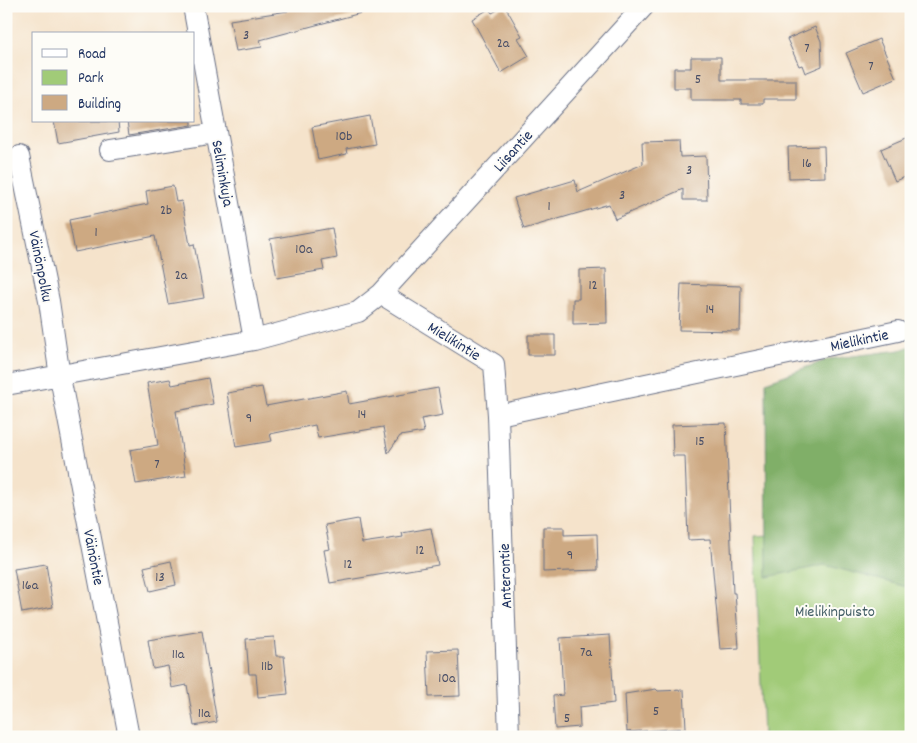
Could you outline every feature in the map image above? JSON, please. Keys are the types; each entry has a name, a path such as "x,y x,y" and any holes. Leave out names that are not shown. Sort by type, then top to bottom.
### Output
{"street":[{"name":"Seliminkuja","path":"193,6 254,340"},
{"name":"Liisantie","path":"381,294 644,6"},
{"path":"110,150 216,133"},
{"name":"Väinönpolku","path":"19,156 49,301 60,377"},
{"path":"6,385 60,377 254,340 358,312 381,294"},
{"name":"Mielikintie","path":"381,294 494,364 498,414 898,331"},
{"name":"Väinöntie","path":"60,377 129,737"},
{"name":"Anterontie","path":"498,414 510,737"}],"green space":[{"path":"911,346 911,588 825,565 767,577 766,382 829,359 900,350"},
{"name":"Mielikinpuisto","path":"911,526 911,737 763,737 755,536"}],"building":[{"path":"287,6 360,6 361,13 260,40 262,47 236,51 230,20 288,11"},
{"path":"505,6 522,36 518,38 529,56 501,73 472,19 489,9 492,13"},
{"path":"815,27 821,41 822,66 805,73 802,65 799,66 787,39"},
{"path":"879,39 896,78 863,92 846,53"},
{"path":"691,57 721,57 721,80 796,80 796,99 763,99 763,104 741,104 741,100 691,100 691,88 674,88 674,68 691,68"},
{"path":"370,116 375,144 346,149 347,154 318,160 312,127"},
{"path":"54,122 118,122 119,132 58,143"},
{"path":"127,122 192,122 192,125 129,135"},
{"path":"911,136 911,174 895,181 881,149"},
{"path":"679,141 680,157 706,156 707,200 683,200 683,189 615,219 609,204 524,229 514,198 575,180 578,192 643,164 642,142"},
{"path":"824,146 825,177 789,178 788,147"},
{"path":"173,186 176,202 182,201 190,245 194,244 204,298 168,304 155,236 75,252 69,220 148,204 146,191"},
{"path":"332,228 337,258 322,261 324,270 277,278 270,239"},
{"path":"606,269 607,323 573,324 573,299 579,299 579,270"},
{"path":"681,284 741,286 740,331 679,330"},
{"path":"528,335 555,335 555,355 528,355"},
{"path":"208,378 213,404 176,411 186,476 136,484 130,450 158,445 147,383 170,379 172,385"},
{"path":"262,387 266,406 347,391 349,404 438,388 443,415 421,419 424,432 400,436 388,453 383,427 318,438 315,425 270,434 272,441 236,447 227,393"},
{"path":"726,423 733,593 735,593 739,648 720,649 710,539 688,540 685,456 673,456 672,425"},
{"path":"358,519 362,543 403,537 402,533 431,528 438,565 330,583 324,550 330,549 325,525"},
{"path":"543,527 564,527 564,535 597,534 598,570 543,572"},
{"path":"171,561 176,585 150,591 144,567"},
{"path":"46,564 53,607 22,613 14,569"},
{"path":"202,631 217,722 194,726 187,685 172,688 168,666 153,669 148,640"},
{"path":"610,635 614,703 579,707 580,727 555,729 553,696 563,695 560,638"},
{"path":"274,637 276,656 284,656 288,694 258,697 256,674 249,674 246,639"},
{"path":"458,650 460,696 429,697 427,651"},
{"path":"656,689 658,691 684,690 686,728 627,732 625,694"}]}
